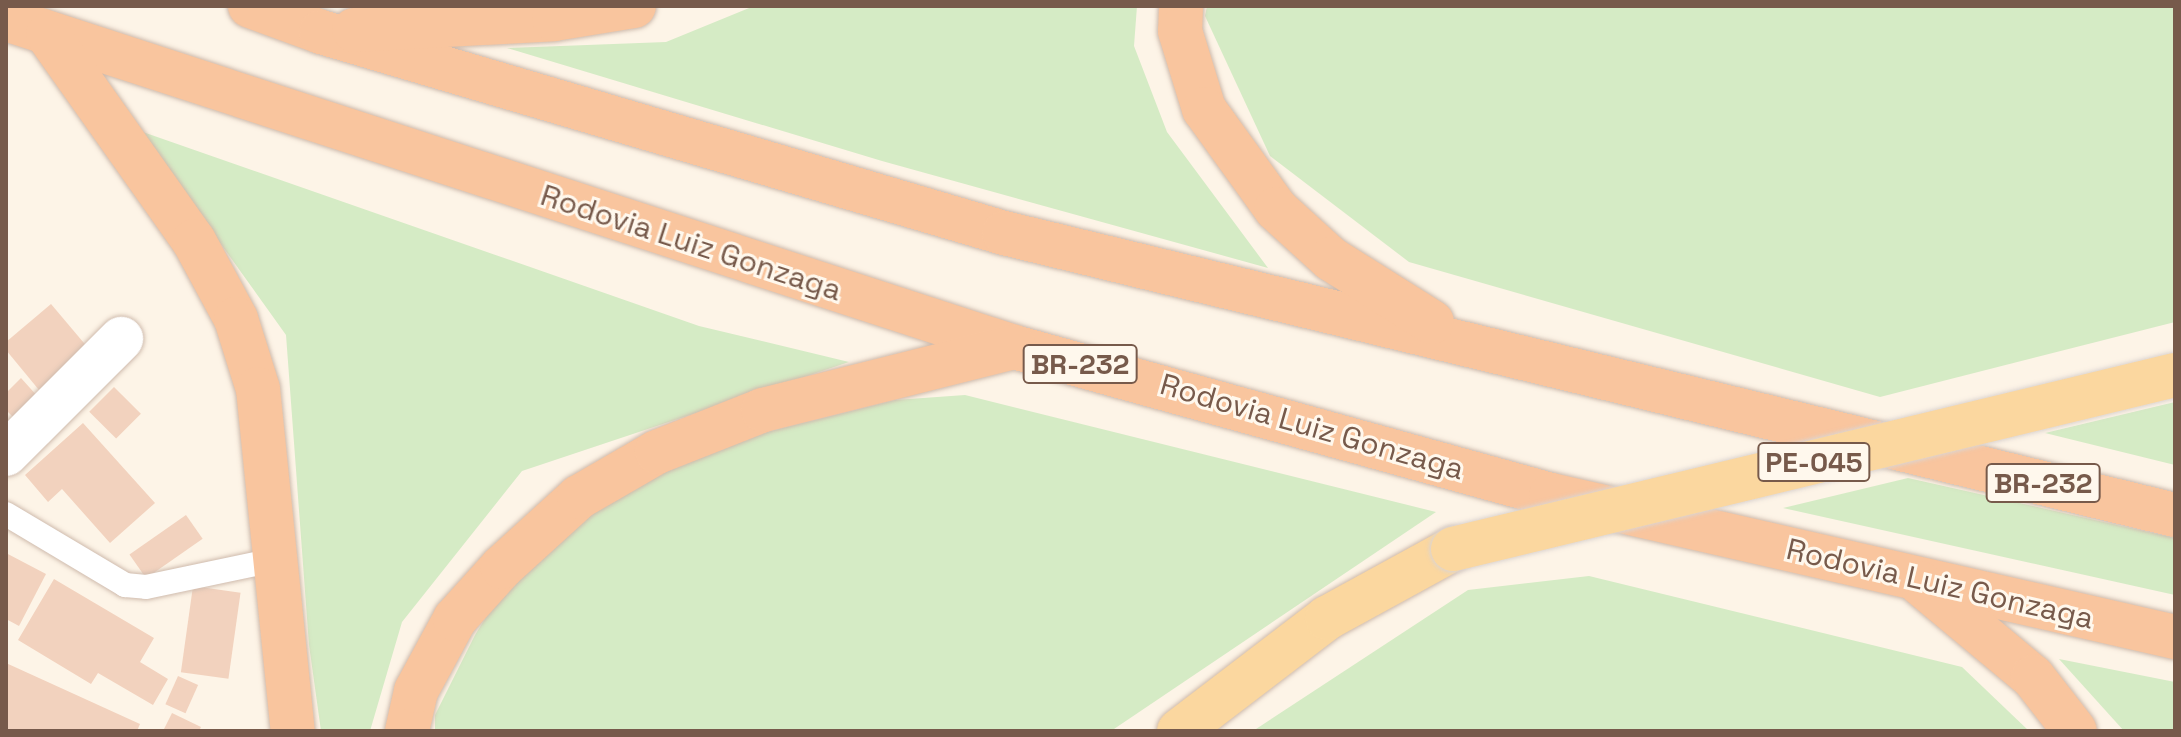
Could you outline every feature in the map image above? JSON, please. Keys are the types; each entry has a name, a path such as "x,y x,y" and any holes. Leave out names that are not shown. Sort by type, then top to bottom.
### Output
{"highway":[{"name":"BR-232","path":"250,6 321,32 1004,233 2175,515"},
{"path":"321,32 554,19 634,6"},
{"path":"1181,6 1180,31 1204,109 1276,209 1331,259 1461,341"},
{"name":"Rodovia Luiz Gonzaga","path":"6,19 1014,347 1551,495 2175,637"},
{"path":"48,35 194,241 236,319 258,389 274,508 274,560 293,731"},
{"path":"407,731 416,691 455,619 502,567 579,497 657,452 763,410 1014,347"},
{"path":"1915,579 2033,677 2075,731"}],"main road":[{"name":"PE-045","path":"1179,731 1327,618 1453,549 2175,375"}],"street":[{"path":"6,454 121,339"}],"lane":[{"path":"6,514 125,585 146,587 274,560"}],"green space":[{"path":"754,6 1137,6 1134,46 1167,132 1268,268 882,161 507,48 666,42"},
{"path":"1207,6 2175,6 2175,322 1880,397 1409,262 1270,156 1205,16"},
{"path":"140,131 699,326 849,362 522,471 402,622 370,731 321,731 309,645 286,335"},
{"path":"965,395 1436,512 1111,731 435,731 435,715 475,635 514,572 583,500 695,450 895,400"},
{"path":"2175,402 2175,465 2045,433"},
{"path":"1908,478 2175,538 2175,595 1783,508"},
{"path":"1589,576 1962,667 2029,731 1253,731 1468,590"},
{"path":"2059,659 2175,682 2175,731 2124,731"}],"building":[{"path":"51,304 89,349 39,390 6,350 6,342"},
{"path":"21,378 39,398 16,420 6,410 6,393"},
{"path":"114,387 141,414 116,439 89,412"},
{"path":"83,423 155,503 110,543 62,489 48,502 25,475"},
{"path":"186,515 203,539 146,578 129,555"},
{"path":"6,553 46,574 19,626 6,619"},
{"path":"54,579 154,638 140,662 168,679 153,705 98,673 91,684 18,640"},
{"path":"193,586 241,593 228,679 181,672"},
{"path":"6,663 140,724 137,731 6,731"},
{"path":"178,676 198,685 185,713 165,704"},
{"path":"172,713 201,727 199,731 163,731"}]}
